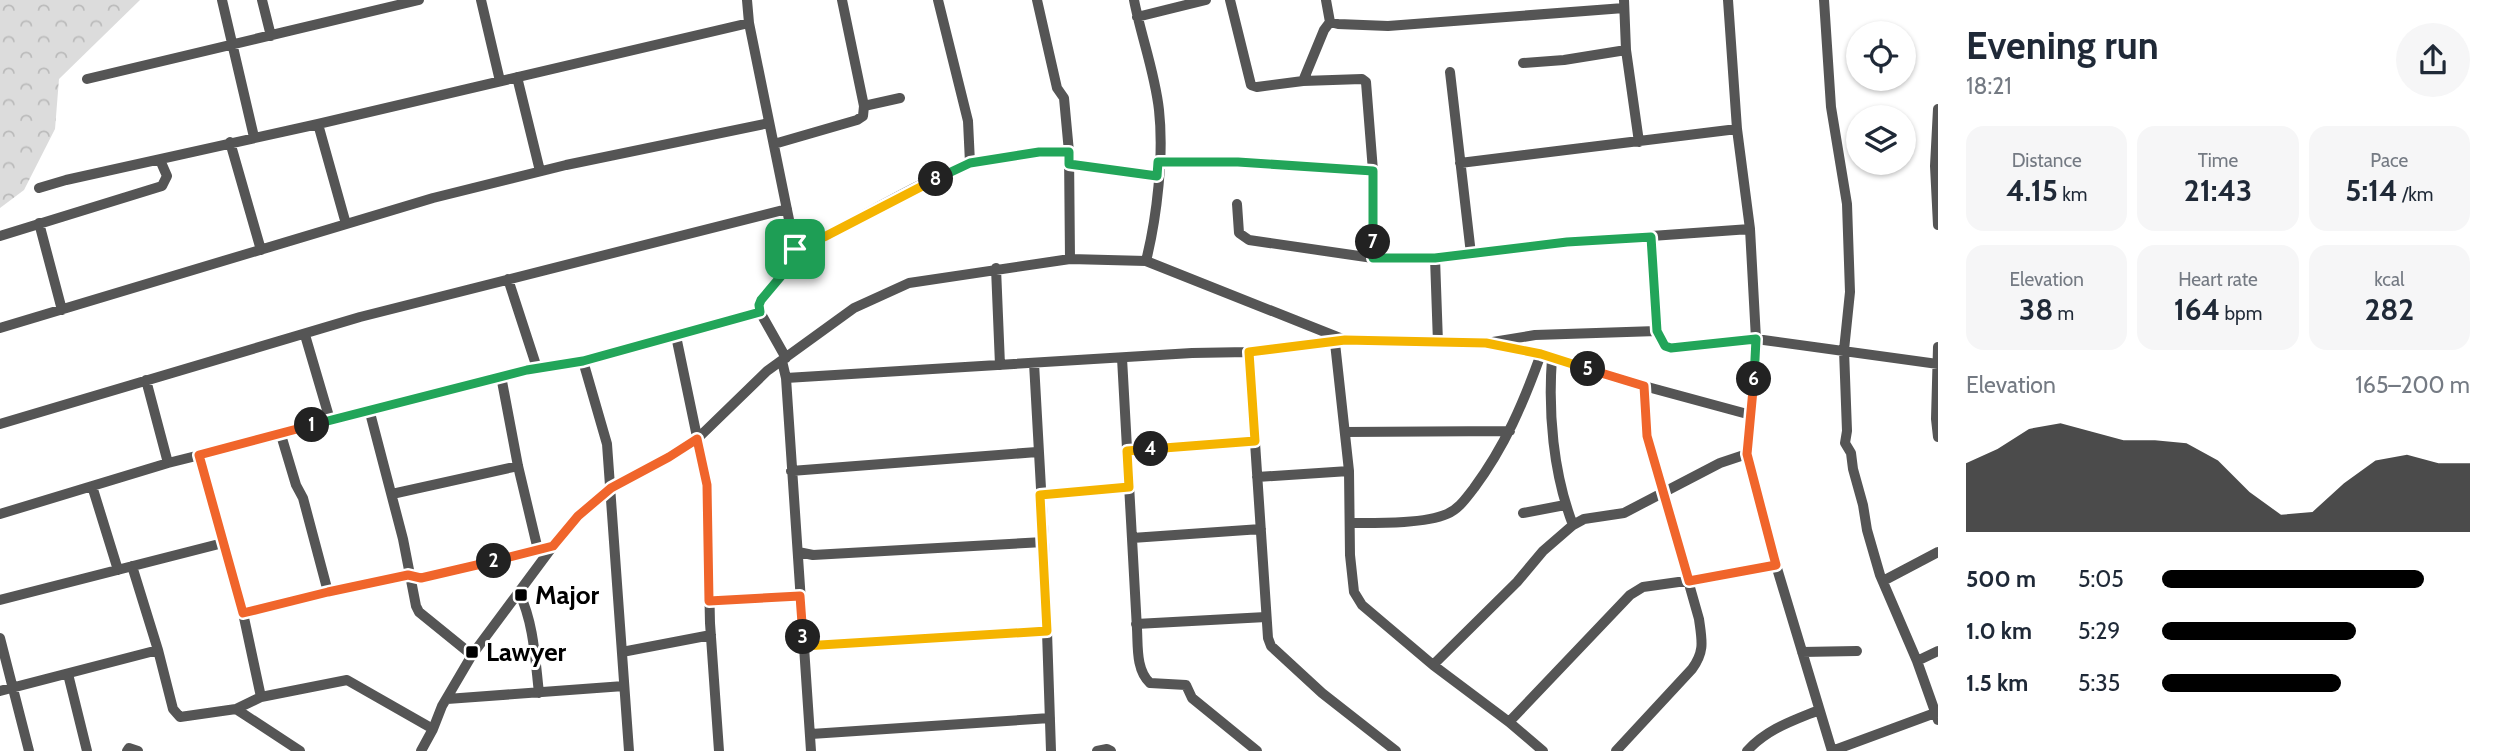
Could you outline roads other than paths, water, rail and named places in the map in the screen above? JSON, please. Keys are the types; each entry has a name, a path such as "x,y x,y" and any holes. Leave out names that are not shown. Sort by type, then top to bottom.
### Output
{"street":[{"path":"222,0 254,137"},
{"path":"262,0 271,36"},
{"path":"87,79 419,0"},
{"path":"481,0 500,81"},
{"path":"747,0 749,23 795,249 792,263 759,305 784,359 811,751"},
{"path":"774,144 861,119 863,116 864,106 842,0"},
{"path":"938,0 968,121 970,163"},
{"path":"1037,0 1057,88 1064,98 1069,158 1070,259"},
{"path":"1133,0 1159,110 1154,230 1146,261"},
{"path":"1137,17 1206,0"},
{"path":"1230,0 1251,85 1257,88 1303,81 1362,79 1366,82 1373,171 1373,258"},
{"path":"1326,0 1331,22"},
{"path":"1728,0 1737,129 1750,229 1756,339 1747,454 1776,565 1832,751 1936,716 1917,661 1883,581 1867,530 1864,505 1851,453 1845,443 1847,431 1844,350 1850,292 1847,204 1831,107 1824,0"},
{"path":"1331,22 1388,26 1624,4 1626,50 1639,142"},
{"path":"1303,81 1324,30 1331,22"},
{"path":"40,188 749,23"},
{"path":"1523,64 1626,50"},
{"path":"1450,72 1471,254"},
{"path":"517,77 540,171"},
{"path":"864,106 900,98"},
{"path":"1938,109 1935,166 1938,225"},
{"path":"0,328 433,198 540,171 769,122"},
{"path":"318,124 346,224"},
{"path":"1460,163 1737,129"},
{"path":"230,142 261,250"},
{"path":"795,249 970,163 1039,152 1157,176"},
{"path":"0,236 162,186 167,176 160,160"},
{"path":"1158,162 1238,162 1373,171"},
{"path":"1237,204 1239,233 1249,240 1373,258 1435,258 1567,242 1750,229"},
{"path":"0,424 360,317 787,209"},
{"path":"39,223 62,310"},
{"path":"1651,237 1657,331 1665,346 1671,348 1756,339 1937,364"},
{"path":"1435,258 1438,343"},
{"path":"421,751 472,655 578,516 611,488 697,439 757,381 854,308 895,288 935,277 1070,259 1146,261 1340,341"},
{"path":"996,268 1000,365"},
{"path":"508,279 537,368"},
{"path":"0,514 168,463 501,376 583,361 760,312"},
{"path":"786,378 1249,352 1340,341 1486,343 1535,335 1657,331"},
{"path":"305,335 330,420"},
{"path":"676,336 707,485 709,601 719,751"},
{"path":"1340,341 1349,471 1350,555 1356,599 1433,665 1543,751"},
{"path":"1486,343 1547,356 1751,415"},
{"path":"1938,347 1938,437"},
{"path":"1249,352 1268,638 1271,646 1322,693 1396,751"},
{"path":"1351,523 1390,523 1445,516 1454,511 1493,463 1547,356"},
{"path":"1547,356 1549,398 1565,505 1573,525"},
{"path":"1122,358 1140,663 1150,683 1186,685 1192,698 1256,751"},
{"path":"583,361 607,444 629,751"},
{"path":"1034,363 1044,542 1051,751"},
{"path":"501,376 538,550"},
{"path":"146,380 168,463"},
{"path":"1616,751 1701,657 1703,647 1689,581 1647,436 1644,386"},
{"path":"369,410 392,494 416,606 419,612 472,655"},
{"path":"1345,432 1510,431"},
{"path":"281,435 296,485 303,498 328,592"},
{"path":"1127,451 1255,441"},
{"path":"792,471 1037,452"},
{"path":"1433,665 1517,582 1543,551 1573,525 1584,519 1624,513 1720,463 1747,454"},
{"path":"199,455 243,613 261,697"},
{"path":"392,494 518,466"},
{"path":"1257,477 1349,471"},
{"path":"92,486 118,570"},
{"path":"1040,495 1129,487"},
{"path":"1523,513 1565,505"},
{"path":"1132,538 1261,529"},
{"path":"799,558 1044,542"},
{"path":"0,600 223,543"},
{"path":"243,613 408,575 421,578 553,546"},
{"path":"1883,581 1938,552"},
{"path":"1509,722 1630,595 1643,587 1776,565"},
{"path":"132,566 173,709 180,717 236,709 261,697 347,680 433,729"},
{"path":"519,592 528,610 533,630 539,693"},
{"path":"709,601 800,596"},
{"path":"1136,624 1266,617"},
{"path":"804,646 1047,631"},
{"path":"622,652 711,635"},
{"path":"0,638 29,751"},
{"path":"0,691 158,650"},
{"path":"1802,652 1857,651"},
{"path":"1917,661 1938,651"},
{"path":"68,674 87,751"},
{"path":"447,699 624,686"},
{"path":"236,709 300,751"},
{"path":"1746,751 1774,728 1819,710"},
{"path":"811,734 1050,718"},
{"path":"127,751 129,748 138,751"},
{"path":"1097,751 1111,751"}],"place":[{"name":"Major","path":"521,595"},
{"name":"Lawyer","path":"472,652"}]}
